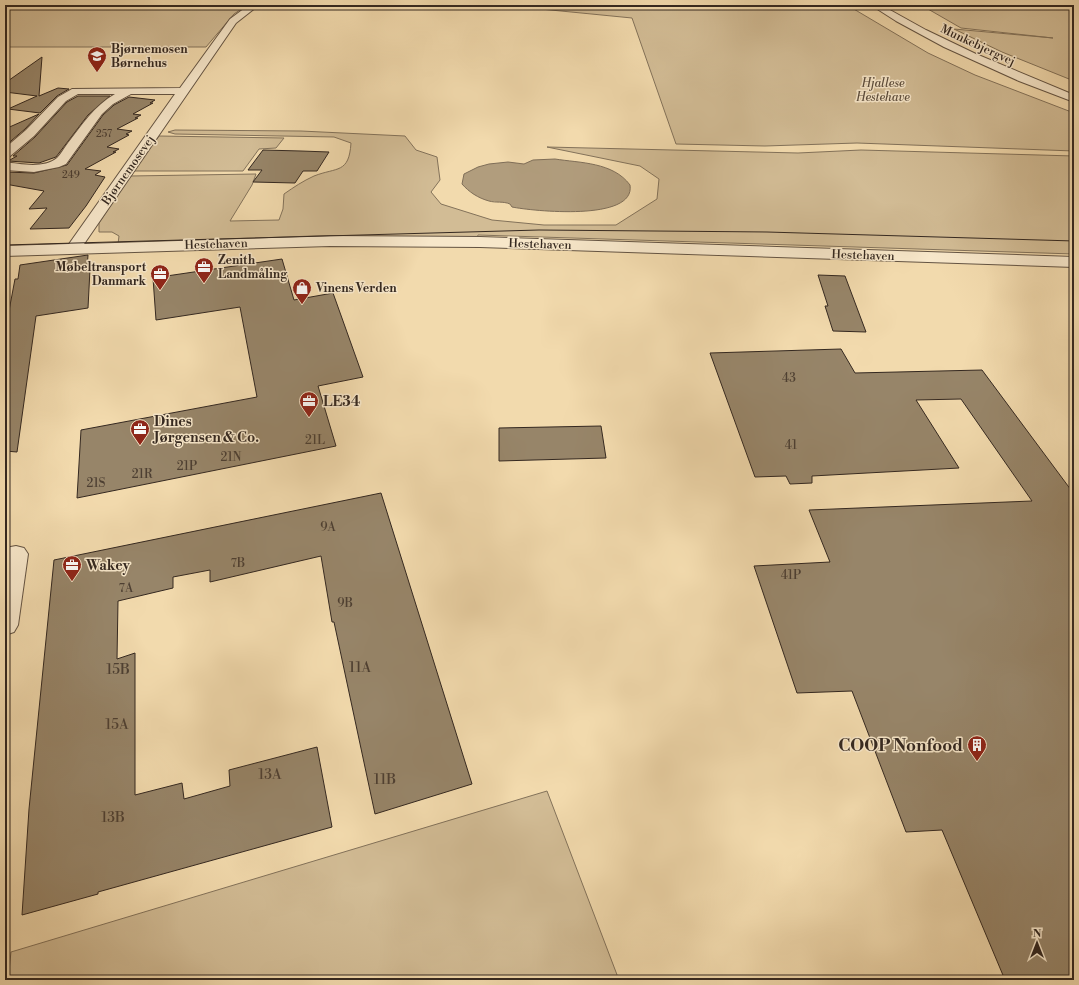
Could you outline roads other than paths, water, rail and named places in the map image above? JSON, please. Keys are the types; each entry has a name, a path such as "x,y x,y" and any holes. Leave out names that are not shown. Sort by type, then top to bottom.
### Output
{"street":[{"name":"Bjørnemosevej","path":"73,249 183,90 233,21 255,5"},
{"name":"Munkebjergvej","path":"875,5 911,27 964,54 1011,75 1074,98"},
{"name":"Munkebjergvej","path":"895,5 928,25 970,46 1067,85"},
{"path":"5,154 30,133 62,99 76,91 183,90"},
{"path":"5,166 30,169 54,166 61,161 98,112 109,102 129,91"},
{"name":"Hestehaven","path":"5,251 330,241 480,242 1074,262"},
{"path":"5,556 16,554 5,625"}],"tram line":[{"path":"5,245 539,230 767,232 1074,241"}],"place":[{"name":"Bjørnemosen Børnehus","path":"97,73"},
{"name":"Zenith Landmåling","path":"204,284"},
{"name":"Møbeltransport Danmark","path":"160,291"},
{"name":"Vinens Verden","path":"302,305"},
{"name":"LE34","path":"309,418"},
{"name":"Dines Jørgensen & Co.","path":"140,446"},
{"name":"Wakey","path":"72,582"},
{"name":"COOP Nonfood","path":"977,762"}],"park label":[{"name":"Hjallese Hestehave","path":"883,90"}]}
